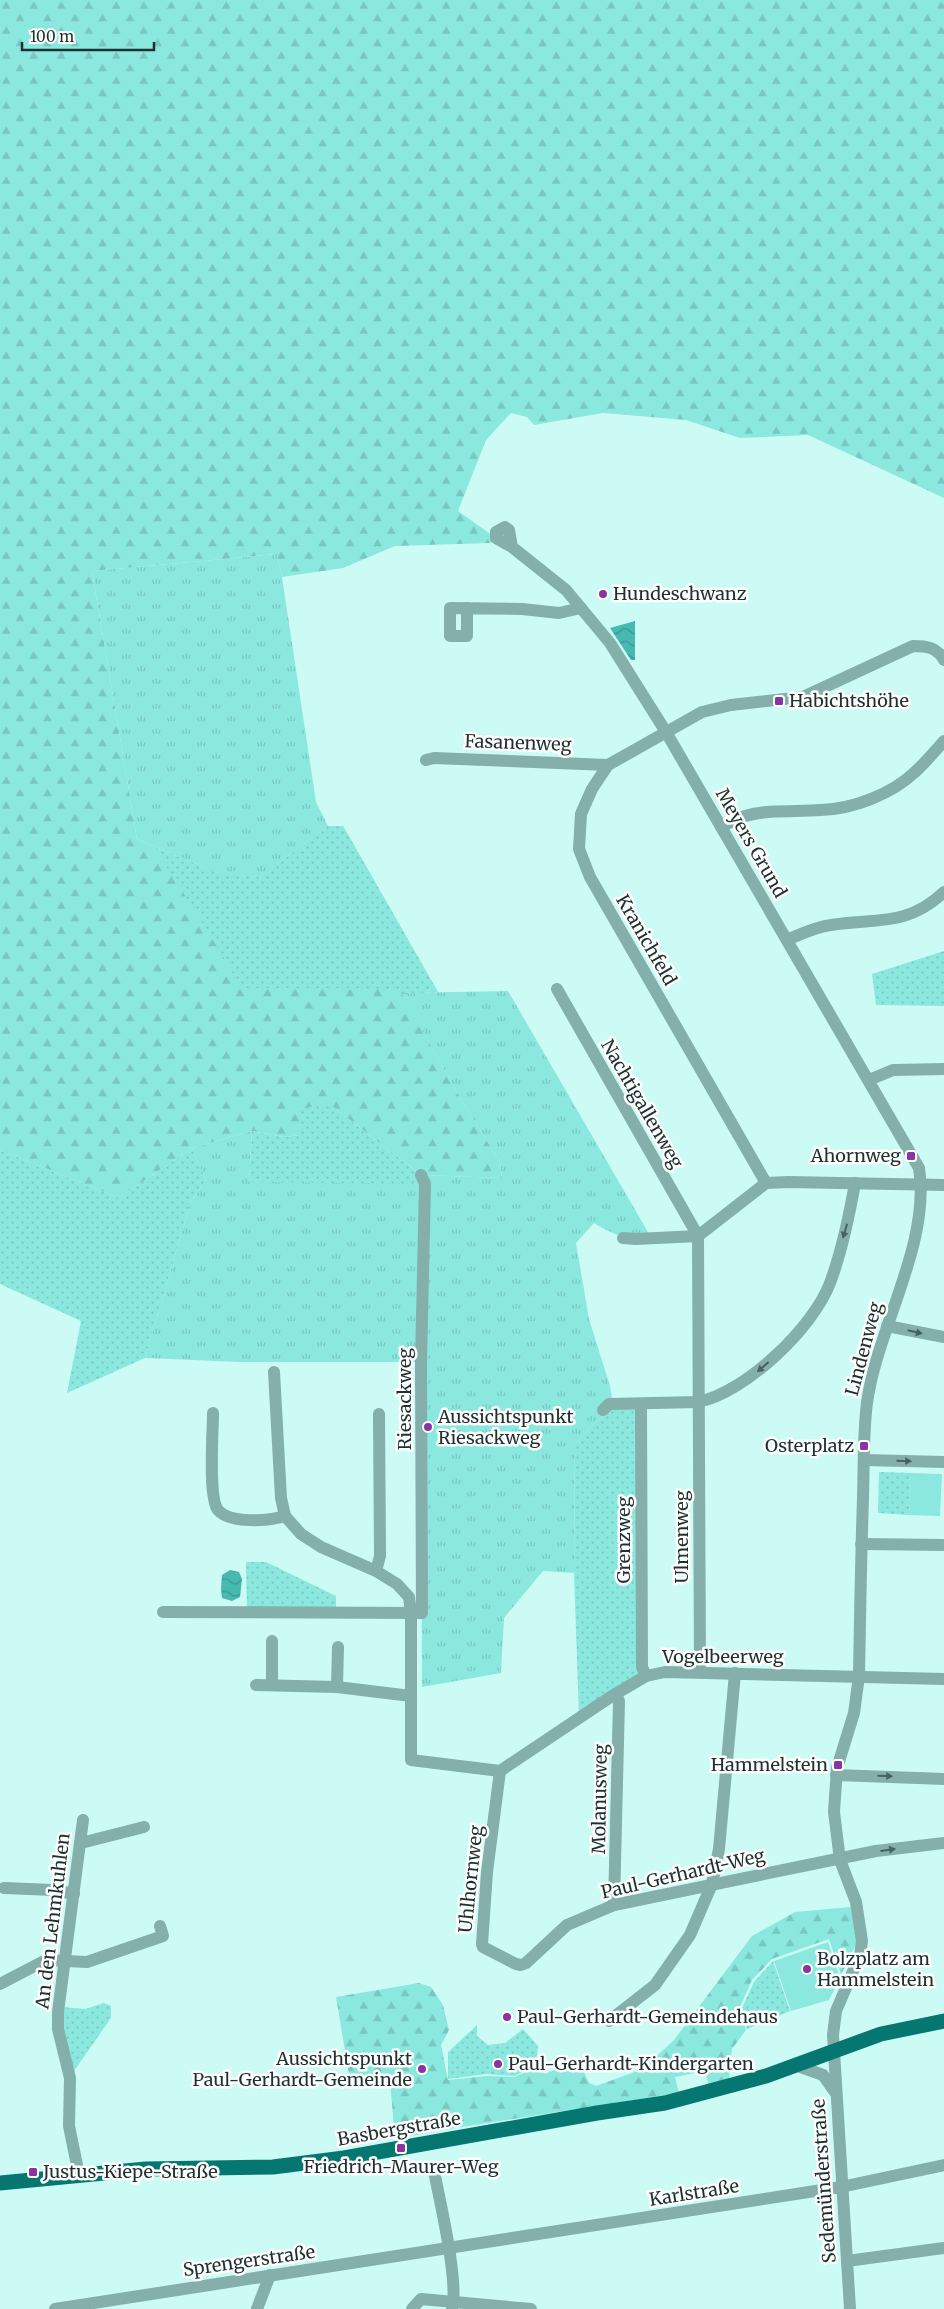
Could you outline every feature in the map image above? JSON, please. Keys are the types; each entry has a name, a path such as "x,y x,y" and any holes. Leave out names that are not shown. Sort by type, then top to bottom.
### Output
{"main road":[{"name":"Basbergstraße","path":"0,2182 146,2169 273,2167 344,2158 597,2113 665,2103 708,2093 798,2066 834,2050 881,2034 944,2021"}],"street":[{"name":"Meyers Grund","path":"512,547 566,590 610,643 666,732 869,1080 919,1168 922,1184"},
{"path":"467,608 559,612 581,608"},
{"path":"666,732 702,712 732,705 803,697 913,646 927,646 935,650 944,660"},
{"name":"Kranichfeld","path":"666,732 608,765 595,783 581,814 579,849 590,877 766,1184"},
{"path":"721,827 745,816 769,812 824,810 853,805 900,783 915,772 944,741"},
{"name":"Fasanenweg","path":"426,760 434,758 608,765"},
{"path":"787,940 806,931 830,925 883,922 908,915 924,908 944,892"},
{"name":"Nachtigallenweg","path":"557,989 698,1236"},
{"path":"869,1080 893,1070 944,1069"},
{"name":"Riesackweg","path":"411,1614 422,1613 423,1597 421,1362 425,1184 421,1175"},
{"path":"623,1238 698,1236 766,1184 788,1182 944,1185"},
{"path":"604,1410 609,1404 698,1402 712,1399 732,1389 758,1371 783,1349 814,1311 830,1284 847,1225 855,1183"},
{"name":"Lindenweg","path":"859,1676 861,1544 867,1403 872,1375 908,1263 918,1222 922,1184"},
{"name":"Ulmenweg","path":"698,1236 700,1672"},
{"path":"887,1326 944,1337"},
{"path":"274,1372 280,1498 285,1516 301,1534 321,1547 376,1571 397,1584 409,1598 411,1614 410,1760 500,1771"},
{"name":"Grenzweg","path":"641,1404 642,1667 646,1676"},
{"path":"213,1413 212,1475 214,1504 218,1511 227,1516 257,1521 285,1516"},
{"path":"376,1571 380,1556 379,1414"},
{"path":"864,1460 944,1462"},
{"path":"861,1544 944,1546"},
{"path":"163,1612 411,1614"},
{"path":"272,1641 272,1685"},
{"path":"337,1687 338,1647"},
{"name":"Vogelbeerweg","path":"500,1771 646,1676 665,1672 944,1679"},
{"path":"609,2021 655,1985 690,1936 712,1884 719,1849 735,1673"},
{"path":"834,2050 836,2011 860,1955 862,1941 856,1902 840,1860 834,1812 836,1775 854,1714 859,1676"},
{"path":"256,1685 337,1687 411,1696"},
{"name":"Molanusweg","path":"614,1905 619,1701 616,1694"},
{"name":"Uhlhornweg","path":"500,1771 482,1944 483,1947 521,1965"},
{"path":"836,1775 944,1779"},
{"name":"An den Lehmkuhlen","path":"79,2175 69,2126 70,2078 58,2029 63,1960 74,1894 83,1820"},
{"path":"81,1843 144,1827"},
{"name":"Paul-Gerhardt-Weg","path":"521,1965 526,1963 567,1925 614,1905 840,1860 876,1851 944,1842"},
{"path":"4,1888 53,1890 74,1894"},
{"path":"0,1984 46,1960 87,1962 163,1936 160,1926"},
{"name":"Sedemünderstraße","path":"834,2050 850,2309"},
{"path":"798,2066 823,2075 831,2084 837,2097"},
{"name":"Karlstraße","path":"448,2249 841,2187 944,2165"},
{"path":"434,2171 448,2249 452,2306"},
{"path":"846,2261 944,2248"},
{"name":"Sprengerstraße","path":"55,2309 448,2249"},
{"path":"257,2309 270,2276"},
{"path":"412,2309 421,2299 452,2306 531,2309"}],"green space":[{"path":"0,0 944,0 944,498 808,435 740,438 686,420 603,413 534,425 527,417 511,413 486,440 458,511 496,538 490,543 395,546 343,568 282,577 277,554 92,571 137,839 220,874 260,877 328,826 343,826 438,992 402,994 462,1101 500,1162 502,1178 421,1175 333,1107 301,1135 284,1137 252,1131 192,1148 119,1198 0,1150"},
{"path":"277,554 316,802 328,826 260,877 220,874 137,839 92,571"},
{"path":"328,826 343,826 438,992 401,993 399,991 358,988 241,988 217,946 154,847 220,874 260,877"},
{"path":"944,951 944,1006 876,1005 872,974"},
{"path":"508,991 652,1239 622,1236 594,1223 576,1243 589,1319 610,1386 613,1404 575,1444 574,1573 543,1571 504,1618 501,1673 422,1687 421,1362 239,1362 145,1358 191,1201 206,1180 192,1148 252,1131 249,1182 421,1175 502,1178 500,1162 462,1101 401,993"},
{"path":"321,1105 333,1107 421,1175 425,1184 249,1182 252,1131 284,1137 301,1135 301,1109"},
{"path":"192,1148 206,1180 191,1201 145,1358 67,1393 81,1321 0,1284 0,1150 119,1198"},
{"path":"613,1404 641,1404 646,1676 579,1718 574,1573 575,1444"},
{"path":"879,1472 911,1473 909,1515 878,1513"},
{"path":"911,1473 942,1474 940,1516 909,1515"},
{"path":"246,1562 266,1562 336,1596 336,1613 247,1612"},
{"path":"851,1907 858,1940 841,1975 829,1939 772,1959 752,1980 740,2007 746,2030 732,2049 729,2079 709,2086 705,2071 675,2077 679,2093 395,2139 390,2081 351,2087 336,1997 419,1983 431,1987 443,2005 449,2030 441,2045 448,2080 486,2076 515,2077 537,2066 545,2074 578,2059 589,2083 596,2086 643,2069 674,2040 752,1936 795,1912"},
{"name":"Bolzplatz am Hammelstein","path":"828,1942 840,1978 829,2000 791,2011 774,1961"},
{"path":"773,1961 790,2011 747,2029 742,2008 754,1982"},
{"path":"104,2003 111,2006 111,2018 74,2071 62,2027 62,2007 85,2009"},
{"path":"477,2025 477,2036 488,2045 505,2043 523,2029 538,2046 536,2065 515,2076 486,2074 448,2079 448,2052"}],"water":[{"path":"635,621 635,660 631,660 610,628"},
{"path":"230,1570 239,1572 242,1579 240,1597 232,1601 222,1598 221,1589 222,1575"}],"place":[{"name":"Hundeschwanz","path":"603,594"},
{"name":"Habichtshöhe","path":"779,701"},
{"name":"Ahornweg","path":"911,1156"},
{"name":"Aussichtspunkt Riesackweg","path":"428,1427"},
{"name":"Osterplatz","path":"864,1446"},
{"name":"Hammelstein","path":"838,1765"},
{"name":"Bolzplatz am Hammelstein","path":"807,1969"},
{"name":"Paul-Gerhardt-Gemeindehaus","path":"507,2017"},
{"name":"Paul-Gerhardt-Kindergarten","path":"498,2064"},
{"name":"Aussichtspunkt Paul-Gerhardt-Gemeinde","path":"422,2069"},
{"name":"Friedrich-Maurer-Weg","path":"401,2148"},
{"name":"Justus-Kiepe-Straße","path":"33,2172"}]}
